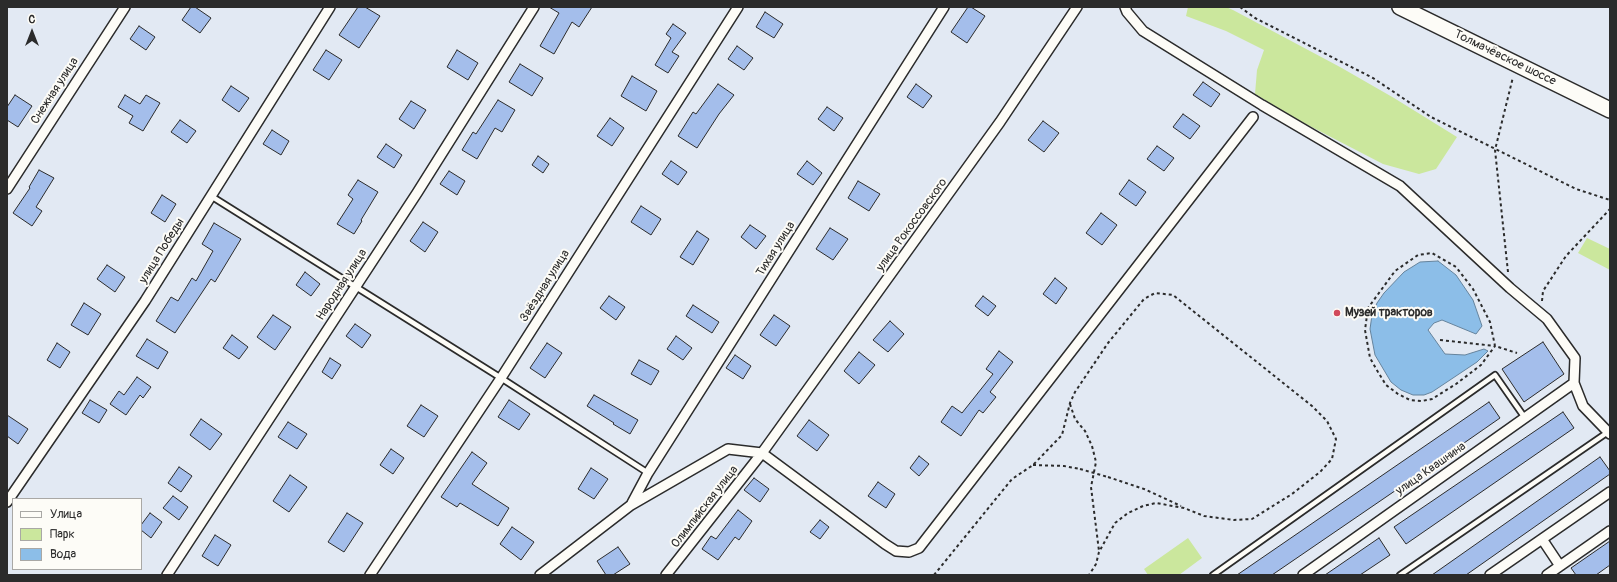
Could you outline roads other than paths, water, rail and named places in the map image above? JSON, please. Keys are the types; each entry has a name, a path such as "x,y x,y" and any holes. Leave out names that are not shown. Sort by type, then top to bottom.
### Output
{"main road":[{"name":"Толмачёвское шоссе","path":"1400,7 1610,110"}],"street":[{"name":"Снежная улица","path":"7,189 125,7"},
{"name":"улица Победы","path":"7,502 145,301 330,7"},
{"name":"Народная улица","path":"167,575 355,288 534,7"},
{"name":"Звёздная улица","path":"370,575 501,378 738,7"},
{"name":"Тихая улица","path":"631,505 648,473 944,7"},
{"name":"улица Рокоссовского","path":"762,453 1000,122 1077,7"},
{"path":"1125,7 1127,12 1143,31 1262,105 1400,186 1510,288 1544,317 1575,358 1574,383 1583,406 1609,433"},
{"path":"540,575 631,505 728,449 762,453 896,551 909,552 919,548 1253,117"},
{"name":"улица Квашнина","path":"1303,575 1574,383"},
{"name":"Олимпийская улица","path":"666,575 762,453"},
{"path":"1490,575 1610,492"},
{"path":"1547,575 1610,531"},
{"path":"1542,539 1560,566"}],"lane":[{"path":"211,196 355,288 501,378 648,473"},
{"path":"1213,575 1495,375 1525,418"},
{"path":"1400,575 1609,433"}],"water":[{"path":"1438,261 1456,275 1473,300 1482,326 1476,334 1442,320 1434,323 1428,330 1445,354 1465,355 1484,349 1488,351 1477,362 1432,392 1424,395 1413,395 1401,390 1391,382 1375,355 1370,329 1372,315 1377,303 1384,293 1404,272 1420,262"}],"place":[{"name":"Музей тракторов","path":"1337,313"}]}
